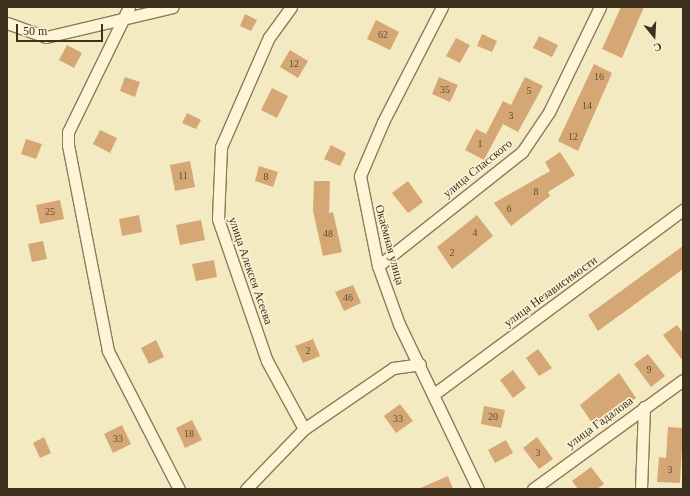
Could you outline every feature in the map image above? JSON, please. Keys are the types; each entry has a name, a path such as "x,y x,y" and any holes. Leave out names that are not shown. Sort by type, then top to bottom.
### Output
{"street":[{"path":"7,22 46,37 127,12 172,7"},
{"name":"улица Алексея Асеева","path":"291,7 268,37 221,147 218,219 267,361 304,430"},
{"name":"Окаёмная улица","path":"442,7 383,122 360,176 378,266 399,324 420,364 478,489"},
{"name":"улица Спасского","path":"378,266 522,152 549,112 600,7"},
{"path":"127,12 68,132 68,145 108,351 180,489"},
{"name":"улица Независимости","path":"434,394 683,210"},
{"path":"246,489 304,430 393,368 420,364"},
{"name":"улица Гадалова","path":"533,489 683,380"},
{"path":"640,489 644,407"}],"building":[{"path":"621,7 644,7 622,58 602,49"},
{"path":"245,14 257,20 251,31 240,26"},
{"path":"376,20 399,32 390,50 367,39"},
{"path":"482,34 497,41 492,52 477,46"},
{"path":"539,36 558,45 552,57 533,48"},
{"path":"456,38 470,45 460,63 446,56"},
{"path":"67,45 82,53 74,68 59,60"},
{"path":"290,50 308,61 298,78 280,67"},
{"path":"594,64 612,73 578,151 558,141"},
{"path":"125,77 140,82 135,97 120,91"},
{"path":"439,77 458,85 450,102 432,94"},
{"path":"525,77 543,86 518,132 503,124 484,160 465,150 476,129 486,134 503,101 511,105"},
{"path":"272,88 288,96 277,118 261,110"},
{"path":"187,113 201,120 196,129 182,123"},
{"path":"100,130 117,138 110,153 93,144"},
{"path":"26,139 42,144 36,159 21,154"},
{"path":"331,145 346,153 340,166 324,159"},
{"path":"560,152 575,175 548,192 550,196 511,226 494,203 550,171 545,162"},
{"path":"190,161 195,187 175,191 170,165"},
{"path":"259,166 278,172 273,187 255,181"},
{"path":"314,181 330,181 329,213 333,212 342,252 323,256 313,211"},
{"path":"408,181 423,202 408,213 392,193"},
{"path":"60,200 64,219 40,224 36,205"},
{"path":"139,215 142,232 122,236 119,219"},
{"path":"477,215 493,236 452,269 437,247"},
{"path":"201,220 205,240 180,245 176,225"},
{"path":"43,241 47,259 32,262 28,244"},
{"path":"683,246 683,269 598,331 588,315"},
{"path":"214,260 217,277 196,281 192,264"},
{"path":"353,285 361,303 344,311 335,292"},
{"path":"677,325 683,333 683,361 663,335"},
{"path":"313,339 320,356 303,363 295,346"},
{"path":"156,340 164,357 149,364 141,348"},
{"path":"538,349 552,368 539,376 526,358"},
{"path":"648,354 665,376 651,387 634,364"},
{"path":"513,370 526,388 513,398 500,380"},
{"path":"619,373 636,398 594,426 580,405"},
{"path":"400,404 413,421 396,433 384,416"},
{"path":"484,406 505,410 501,428 481,424"},
{"path":"192,420 202,440 185,448 176,428"},
{"path":"122,425 131,444 113,453 104,434"},
{"path":"668,427 683,428 680,483 657,482 659,457 666,458"},
{"path":"44,437 51,453 40,458 33,443"},
{"path":"537,437 553,459 539,469 523,448"},
{"path":"506,440 513,453 495,463 488,450"},
{"path":"591,467 604,484 597,489 578,489 572,481"},
{"path":"448,476 453,489 418,489"}]}
